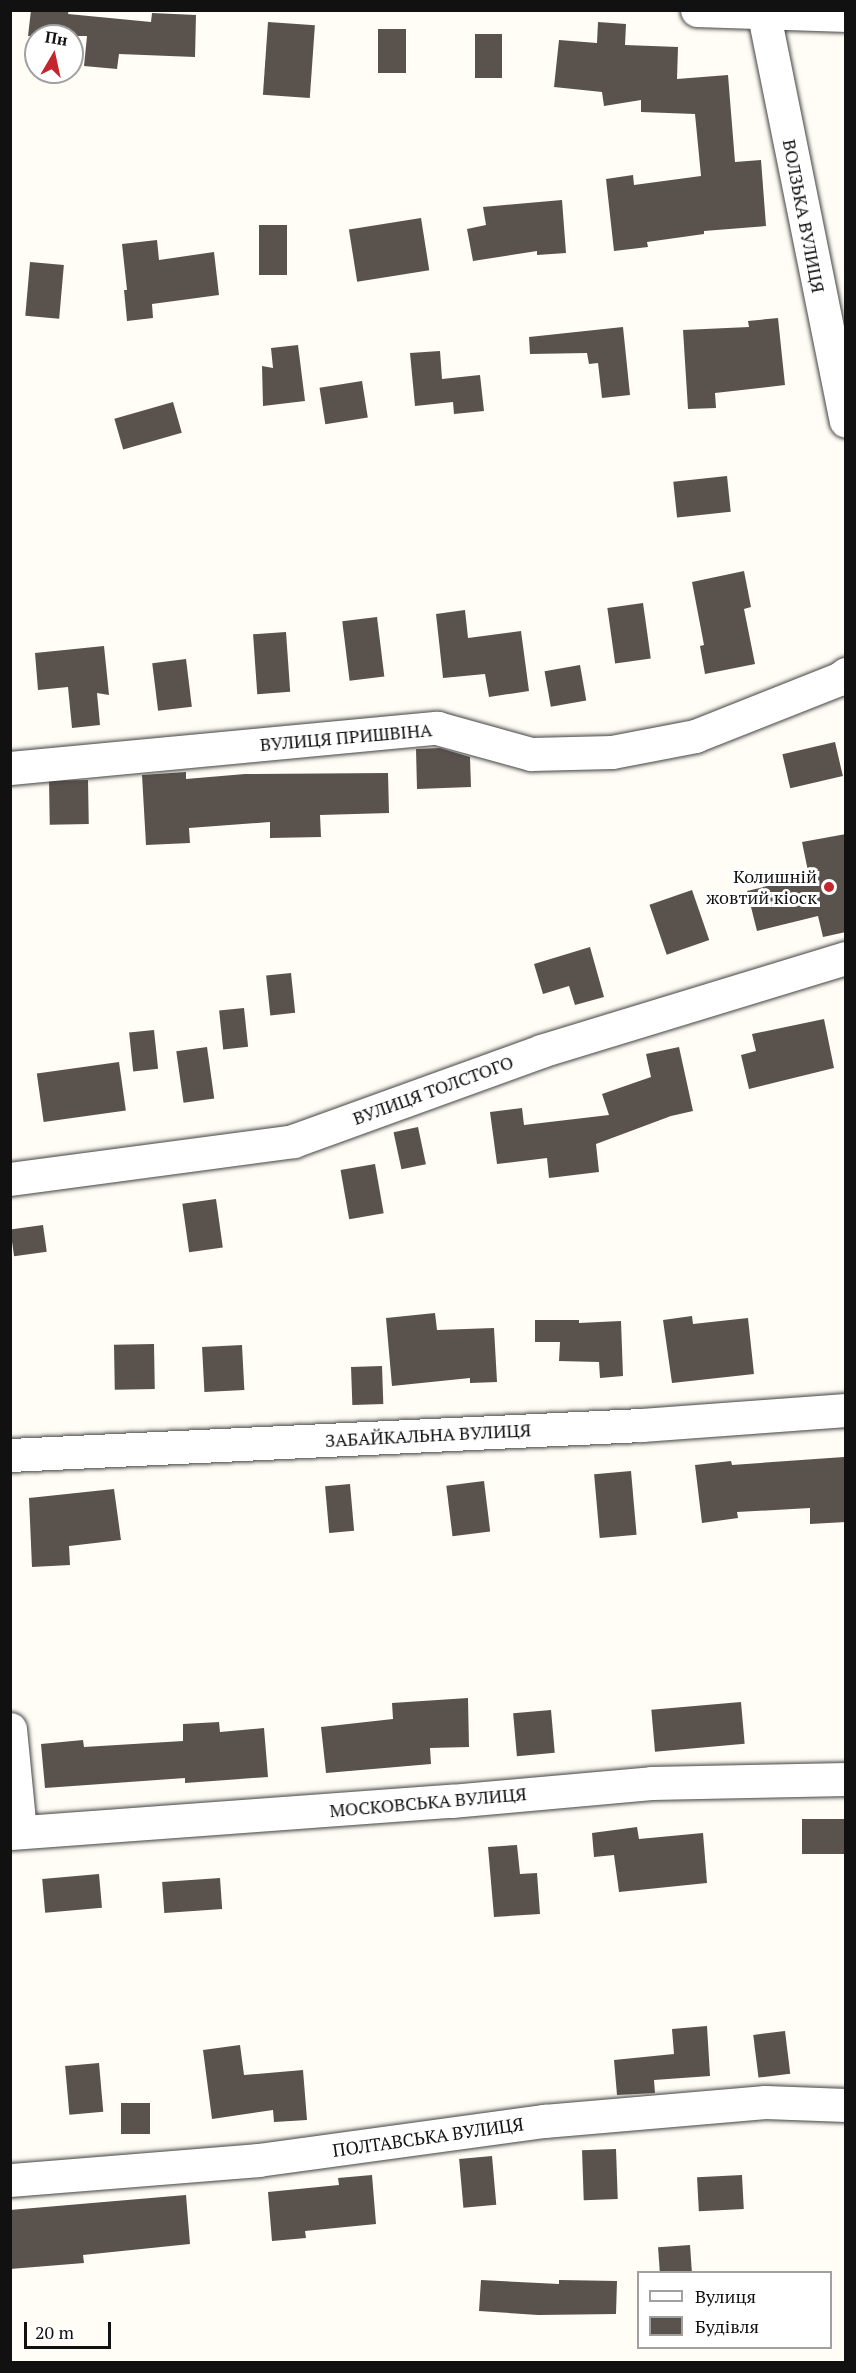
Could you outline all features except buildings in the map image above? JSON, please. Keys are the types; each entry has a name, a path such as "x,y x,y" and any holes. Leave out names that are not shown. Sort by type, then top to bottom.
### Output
{"street":[{"path":"697,10 846,15"},
{"name":"ВОЛЗЬКА ВУЛИЦЯ","path":"764,11 846,422"},
{"name":"ВУЛИЦЯ ПРИШВІНА","path":"10,768 437,728 531,754 612,752 695,736 846,674"},
{"name":"ВУЛИЦЯ ТОЛСТОГО","path":"10,1179 293,1141 541,1051 846,958"},
{"name":"ЗАБАЙКАЛЬНА ВУЛИЦЯ","path":"10,1455 641,1425 846,1410"},
{"path":"10,1729 15,1832"},
{"name":"МОСКОВСЬКА ВУЛИЦЯ","path":"15,1832 451,1802 651,1783 846,1779"},
{"name":"ПОЛТАВСЬКА ВУЛИЦЯ","path":"10,2180 258,2160 556,2120 765,2102 846,2105"}],"place":[{"name":"Колишній жовтий кіоск","path":"829,887"}]}
